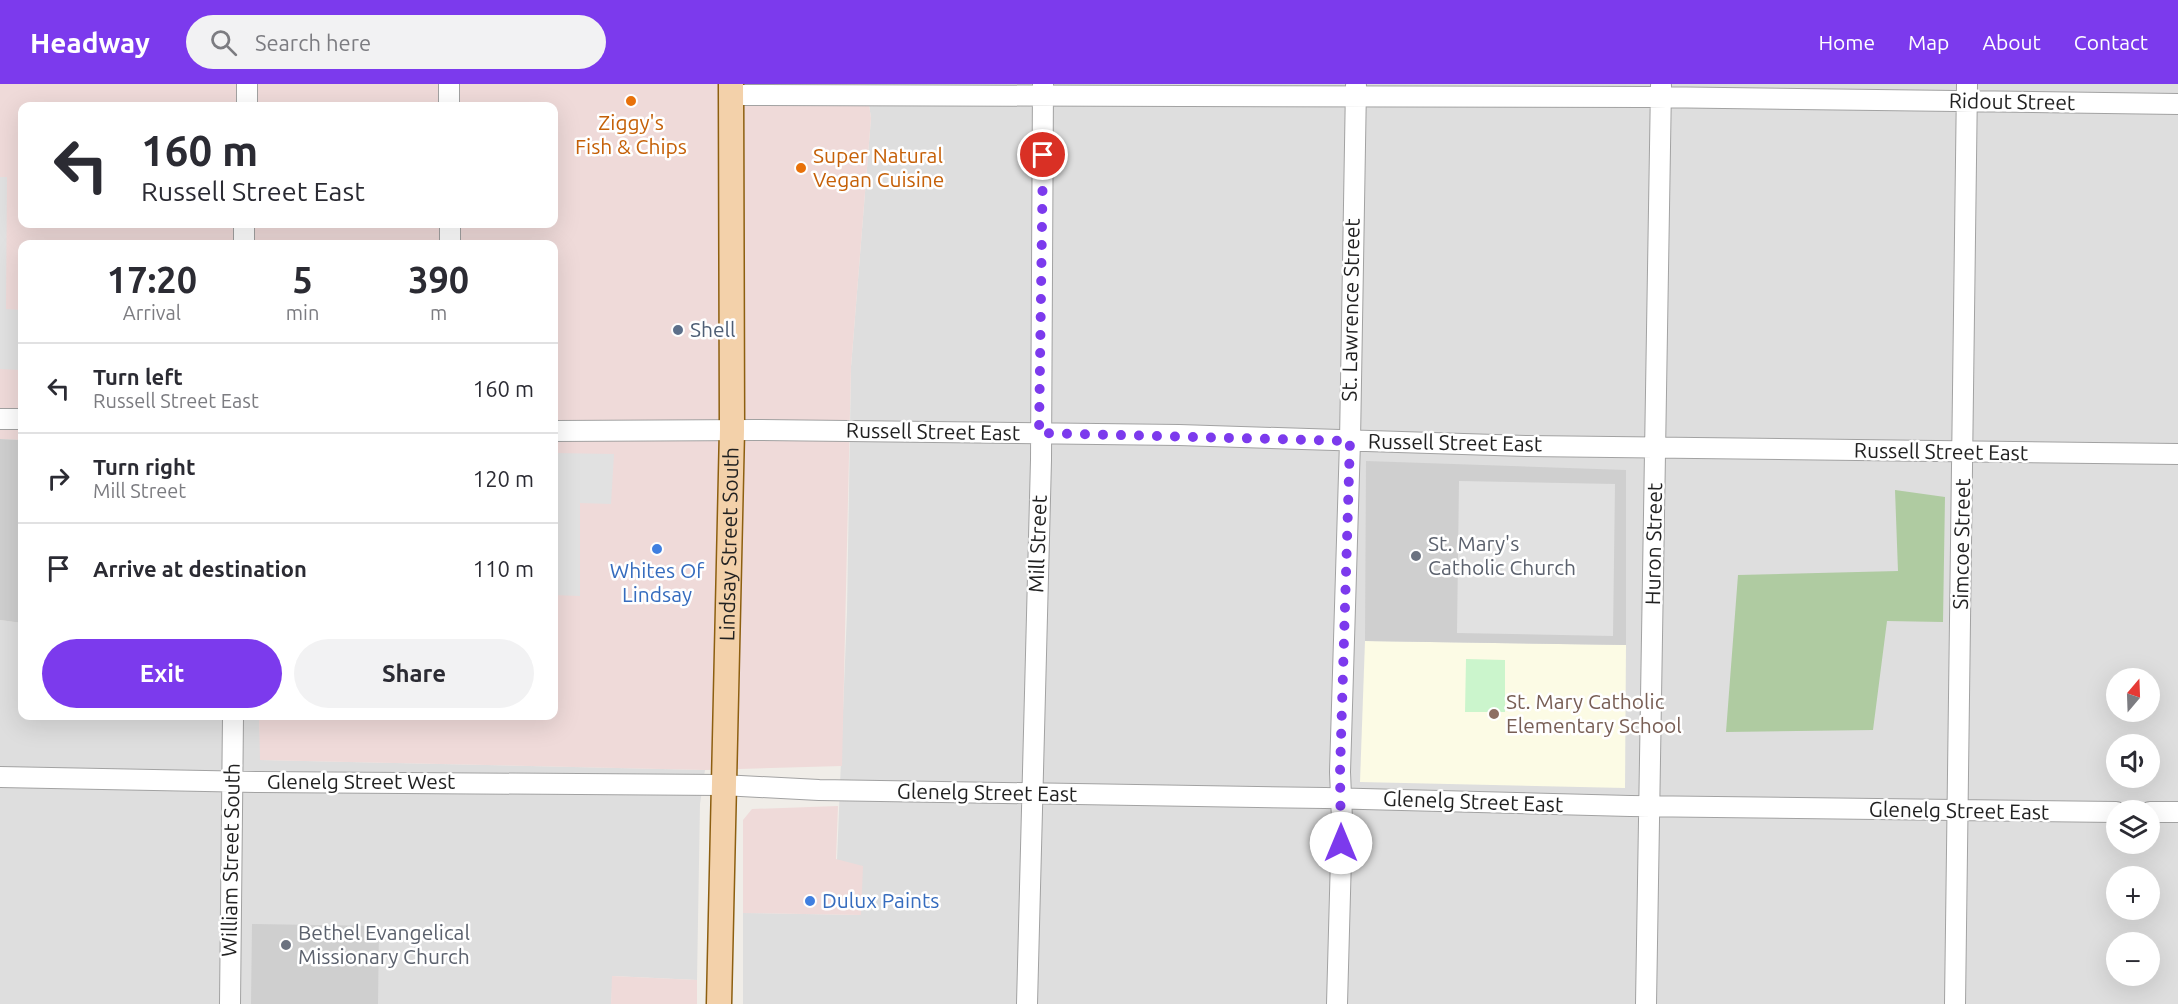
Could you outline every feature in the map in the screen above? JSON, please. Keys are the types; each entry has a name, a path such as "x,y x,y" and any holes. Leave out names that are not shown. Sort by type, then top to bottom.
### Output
{"main road":[{"name":"Lindsay Street South","path":"719,1004 722,785 732,430 731,89"}],"street":[{"path":"247,84 247,102"},
{"path":"449,84 449,102"},
{"name":"Ridout Street","path":"731,89 1968,93 2178,104"},
{"name":"Mill Street","path":"1027,1004 1041,460 1039,433 1043,89"},
{"name":"St. Lawrence Street","path":"1337,1004 1356,91"},
{"name":"Huron Street","path":"1646,1004 1648,806 1657,448 1661,91"},
{"name":"Simcoe Street","path":"1955,1004 1968,93"},
{"path":"0,419 18,419"},
{"name":"Russell Street East","path":"558,431 1039,433 1657,448 2178,454"},
{"name":"William Street South","path":"230,1004 233,720"},
{"name":"Glenelg Street West","path":"0,777 722,785"},
{"name":"Glenelg Street East","path":"722,785 819,790 1341,798 1959,812 2106,812"},
{"path":"2160,812 2178,812"}],"shaded area":[{"path":"0,84 866,84 871,118 851,367 842,766 705,770 260,760 259,720 558,720 558,240 18,240 18,440 0,439"},
{"path":"866,84 2178,84 2178,1004 743,1004 743,913 861,915 837,860 847,612 851,367 871,118"},
{"path":"0,177 7,177 6,309 18,310 18,370 0,369"},
{"path":"0,439 18,440 18,622 0,620"},
{"path":"558,453 614,454 611,504 580,503 580,596 558,595"},
{"path":"1366,461 1626,470 1626,645 1365,641"},
{"path":"1459,481 1615,484 1613,636 1457,633"},
{"path":"0,620 18,622 18,720 259,720 261,760 705,770 700,804 697,980 613,976 611,1004 0,1004"},
{"name":"St. Mary Catholic Elementary School","path":"1365,641 1626,645 1625,788 1360,782"},
{"path":"838,806 836,859 863,866 861,915 743,913 743,820 752,809"},
{"path":"252,924 379,926 378,1004 251,1004"},
{"path":"612,976 697,980 697,1004 611,1004"}],"green space":[{"path":"1895,490 1945,497 1943,622 1887,621 1873,730 1726,732 1738,575 1898,571"},
{"path":"1466,659 1505,660 1505,712 1465,712"}],"place":[{"name":"Ziggy's Fish & Chips","path":"631,101"},
{"name":"Super Natural Vegan Cuisine","path":"801,168"},
{"name":"Shell","path":"678,330"},
{"name":"Whites Of Lindsay","path":"657,549"},
{"name":"St. Mary's Catholic Church","path":"1416,556"},
{"name":"St. Mary Catholic Elementary School","path":"1494,714"},
{"name":"Dulux Paints","path":"810,901"},
{"name":"Bethel Evangelical Missionary Church","path":"286,945"}],"route":[{"path":"1043,155 1039,433 1350,441 1340,772 1341,843"}]}
